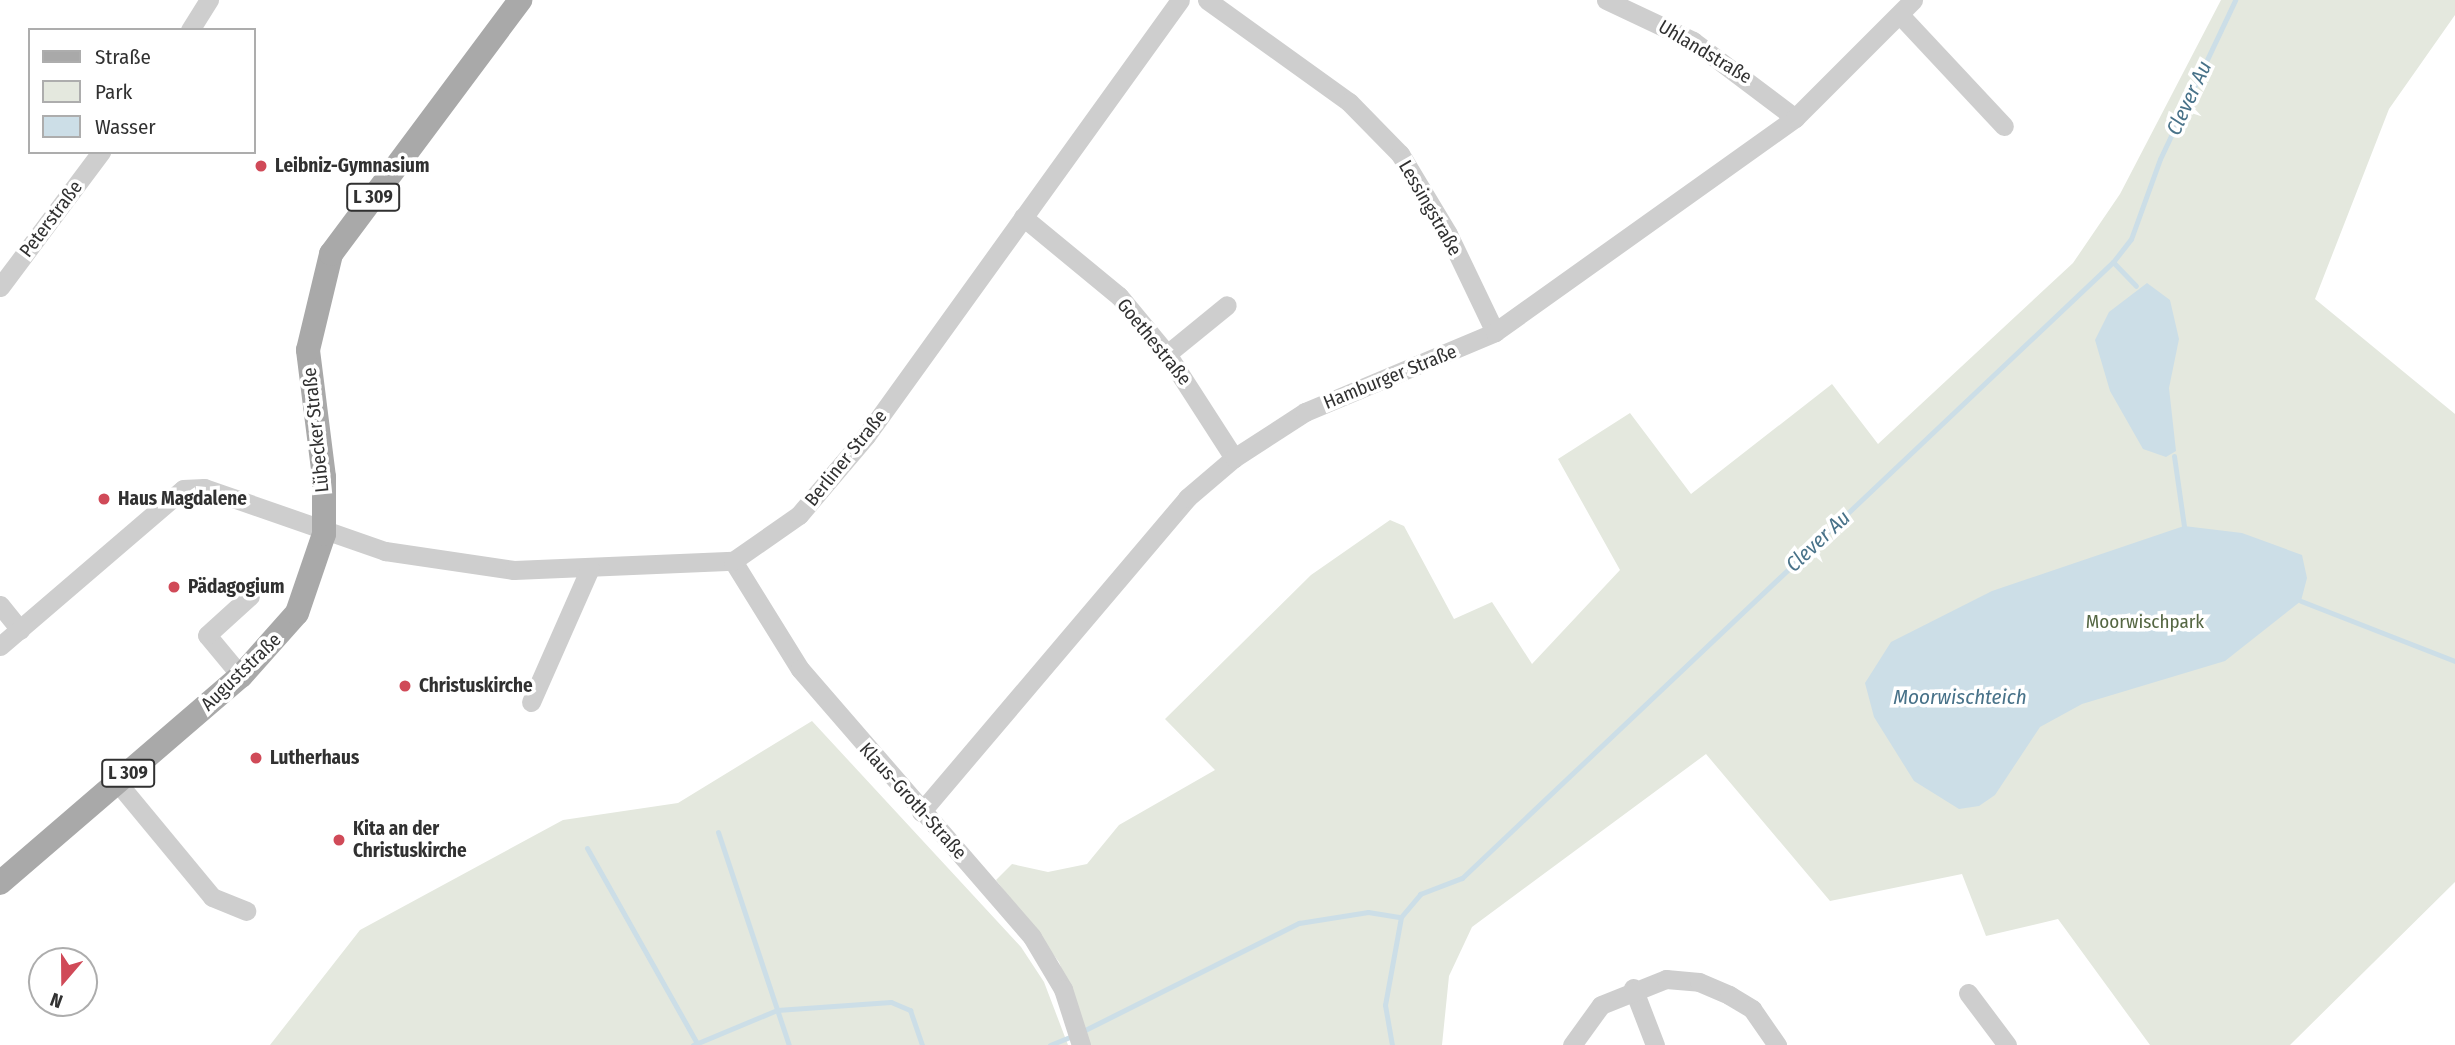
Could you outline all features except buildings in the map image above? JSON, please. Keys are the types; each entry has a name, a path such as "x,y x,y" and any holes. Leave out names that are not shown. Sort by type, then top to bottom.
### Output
{"main road":[{"name":"Lübecker Straße","path":"324,534 324,477 308,350 331,254 520,0"},
{"name":"Auguststraße","path":"0,883 240,676 297,612 324,534"}],"street":[{"path":"191,28 209,0"},
{"name":"Berliner Straße","path":"733,561 799,515 866,436 1181,0"},
{"name":"Lessingstraße","path":"1207,0 1349,102 1400,154 1448,234 1495,332"},
{"name":"Uhlandstraße","path":"1606,0 1693,41 1795,118"},
{"name":"Hamburger Straße","path":"921,812 1187,498 1234,458 1305,412 1495,332 1795,118 1913,0"},
{"path":"1900,15 2004,126"},
{"name":"Peterstraße","path":"0,287 100,154"},
{"name":"Goethestraße","path":"1023,217 1119,296 1167,354 1234,458"},
{"path":"1167,354 1227,305"},
{"path":"0,646 183,489 204,488 324,534 385,551 514,570 733,561"},
{"name":"Klaus-Groth-Straße","path":"733,561 800,669 1049,962 1082,1045"},
{"path":"531,702 590,568"},
{"path":"240,676 207,635 250,596"},
{"path":"0,605 20,630"},
{"path":"117,782 212,897 246,911"},
{"path":"1572,1045 1601,1005 1633,988 1666,979 1699,982 1752,1009 1777,1045"},
{"path":"1633,988 1655,1045"},
{"path":"1968,993 2007,1045"}],"green space":[{"name":"Moorwischpark","path":"2221,0 2455,0 2455,15 2389,109 2315,299 2455,414 2455,882 2290,1045 2150,1045 2058,919 1986,936 1962,874 1830,901 1706,754 1472,927 1449,976 1442,1045 1090,1045 1059,962 996,880 1012,864 1048,872 1087,864 1119,825 1215,770 1165,719 1311,575 1390,520 1404,526 1454,619 1492,602 1532,664 1620,570 1558,459 1630,413 1691,494 1832,384 1878,444 2073,263 2120,194"},
{"path":"812,721 1021,947 1044,982 1068,1045 270,1045 360,930 563,820 678,803"}],"water":[{"path":"2147,283 2170,300 2179,339 2169,388 2176,451 2166,457 2143,449 2110,391 2095,340 2109,312"},
{"name":"Moorwischteich","path":"2184,526 2242,533 2302,555 2307,578 2301,601 2225,661 2082,704 2040,727 1995,795 1979,806 1959,809 1914,781 1874,717 1865,683 1891,642 1992,591"}],"waterway":[{"name":"Clever Au","path":"1392,1045 1385,1005 1401,917 1420,894 1462,878 2113,262 2131,239 2160,159 2235,0"},
{"path":"2113,262 2136,286"},
{"path":"2174,456 2184,526"},
{"path":"2301,601 2455,661"},
{"path":"718,832 789,1045"},
{"path":"587,848 698,1045"},
{"path":"1081,1032 1299,923 1368,912 1401,917"},
{"path":"693,1045 777,1010 891,1002 910,1010 922,1045"},
{"path":"1050,1045 1072,1036"}],"place":[{"name":"Leibniz-Gymnasium","path":"261,166"},
{"name":"Haus Magdalene","path":"104,499"},
{"name":"Pädagogium","path":"174,587"},
{"name":"Christuskirche","path":"405,686"},
{"name":"Lutherhaus","path":"256,758"},
{"name":"Kita an der Christuskirche","path":"339,840"}]}
